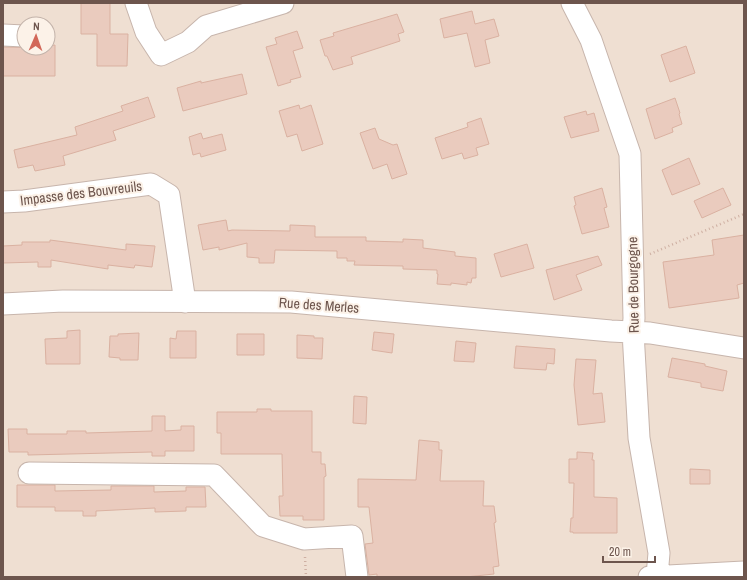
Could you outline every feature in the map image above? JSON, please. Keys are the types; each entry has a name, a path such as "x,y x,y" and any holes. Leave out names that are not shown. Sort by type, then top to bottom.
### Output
{"street":[{"path":"136,3 146,32 161,55 188,42 206,26 283,3"},
{"name":"Rue de Bourgogne","path":"572,3 591,40 630,154 634,318 633,332 639,438 659,553 653,577"},
{"path":"3,35 16,36"},
{"name":"Impasse des Bouvreuils","path":"3,202 24,201 151,184 169,195 185,302"},
{"name":"Rue des Merles","path":"3,304 63,301 291,302 650,333 744,348"},
{"path":"29,473 214,475 263,526 304,539 352,536 357,577"},
{"path":"653,577 718,575 744,572"}],"path":[{"path":"648,254 744,214"}],"shaded area":[{"path":"3,3 744,3 744,577 3,577"}],"building":[{"path":"81,3 110,3 110,34 128,34 127,66 97,66 97,34 81,34"},
{"path":"472,11 475,24 494,19 499,36 485,40 490,63 475,67 467,33 444,38 440,19"},
{"path":"397,14 404,32 398,34 400,41 351,57 353,64 333,70 327,56 325,56 320,40 334,36 333,33"},
{"path":"297,31 303,48 293,51 301,77 290,80 291,82 278,86 266,47 277,44 275,38"},
{"path":"686,46 695,73 670,82 661,55"},
{"path":"3,47 16,47 16,56 55,56 55,76 3,76"},
{"path":"242,74 247,94 183,111 177,88 201,81 201,83"},
{"path":"148,97 155,117 113,131 116,140 63,156 65,165 35,171 33,165 18,168 14,150 77,135 75,127 123,111 121,106"},
{"path":"675,98 682,124 672,128 673,132 655,139 646,109"},
{"path":"299,105 300,109 311,105 323,144 302,151 297,134 287,137 279,111"},
{"path":"586,111 587,115 594,113 599,131 571,138 564,117"},
{"path":"481,118 489,144 476,148 478,155 464,159 462,153 442,159 435,138 468,127 467,123"},
{"path":"375,128 379,139 393,145 397,144 407,174 392,179 387,164 373,169 360,133"},
{"path":"201,133 203,139 222,134 226,150 201,157 200,153 193,155 189,137"},
{"path":"689,158 700,184 672,195 662,170"},
{"path":"602,188 607,207 604,208 609,227 582,234 574,206 576,205 574,197"},
{"path":"723,188 731,205 702,218 694,201"},
{"path":"226,220 228,231 290,231 290,225 315,226 315,237 366,237 366,241 403,242 403,239 423,240 423,248 455,252 455,256 476,258 476,278 472,278 471,283 467,282 467,285 451,283 451,285 437,284 437,270 403,269 403,266 354,265 355,261 347,261 347,258 337,258 337,251 275,250 274,263 259,263 259,258 247,257 247,243 219,250 219,247 203,250 198,225"},
{"path":"744,235 744,283 737,285 739,298 669,308 663,262 714,255 712,240"},
{"path":"50,240 126,250 126,244 155,246 152,267 135,265 134,268 108,265 108,269 51,260 51,267 38,267 38,262 3,263 3,246 22,245 22,242 50,242"},
{"path":"527,244 534,268 501,277 494,254"},
{"path":"598,256 602,265 576,275 582,290 554,300 546,270"},
{"path":"80,330 80,364 46,364 45,339 67,338 67,331"},
{"path":"177,331 196,331 196,358 170,358 170,338 176,339"},
{"path":"374,332 394,334 392,353 372,350"},
{"path":"139,333 138,360 120,360 120,358 109,357 110,336"},
{"path":"237,334 264,334 264,355 237,355"},
{"path":"297,335 323,338 322,359 297,358"},
{"path":"456,341 476,343 474,362 454,361"},
{"path":"516,346 555,349 554,364 547,363 546,370 514,368"},
{"path":"672,358 705,364 705,366 727,371 723,391 701,387 701,383 668,377"},
{"path":"576,359 596,360 593,394 602,393 605,422 578,425 574,385"},
{"path":"354,396 367,397 366,424 353,423"},
{"path":"257,409 271,409 271,411 312,411 312,452 321,452 321,464 325,464 326,476 324,477 324,520 303,520 303,516 280,516 279,496 283,496 282,454 221,454 221,433 217,433 217,412 257,412"},
{"path":"152,416 165,416 165,431 181,430 181,426 194,426 194,451 165,451 165,456 152,456 152,452 28,455 28,452 9,452 8,429 27,429 27,434 67,434 67,431 86,431 86,433 152,431"},
{"path":"419,440 439,442 439,450 442,450 440,481 484,481 483,506 494,506 496,522 494,523 499,566 493,567 494,574 466,577 377,577 377,574 369,575 365,544 373,543 369,507 358,507 358,479 416,480"},
{"path":"577,452 593,453 594,497 617,498 617,533 570,532 571,518 573,518 574,483 569,483 569,459 577,459"},
{"path":"690,469 710,470 710,484 690,484"},
{"path":"17,485 55,485 55,491 111,490 111,486 154,486 154,492 186,491 186,487 205,487 206,507 186,507 186,511 155,512 155,508 96,511 96,516 83,516 83,511 55,511 55,507 17,507"}]}
